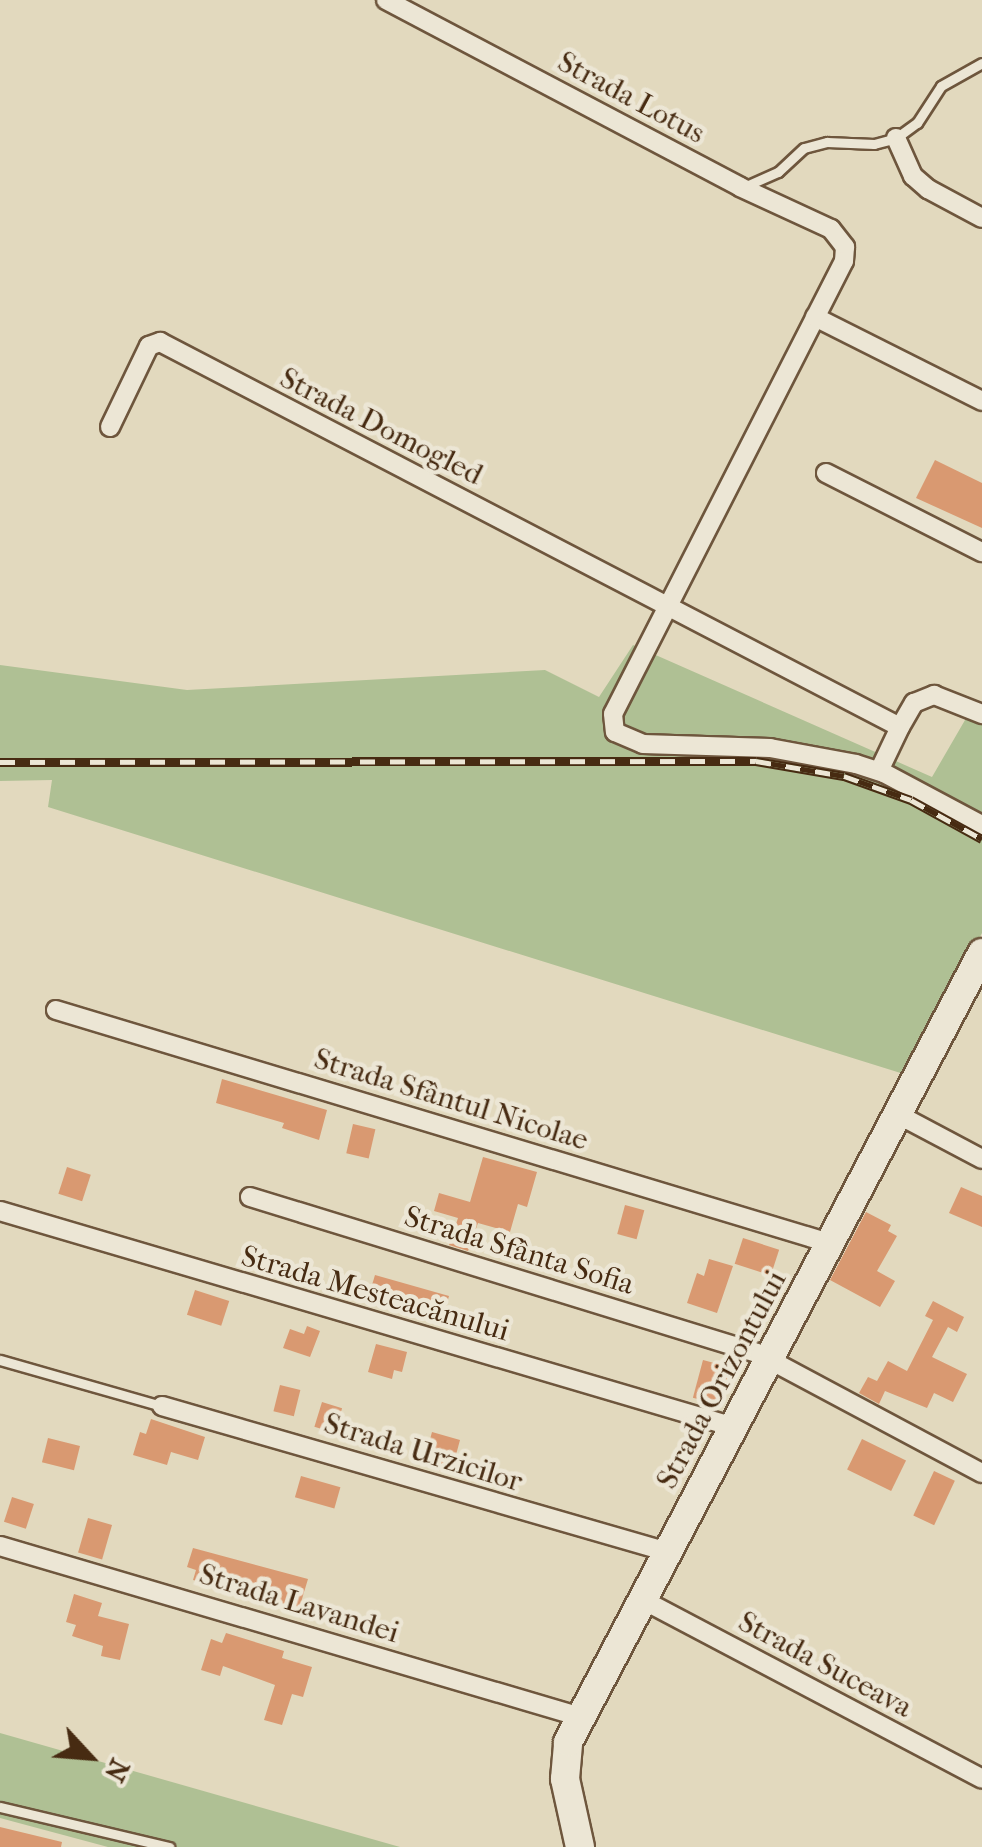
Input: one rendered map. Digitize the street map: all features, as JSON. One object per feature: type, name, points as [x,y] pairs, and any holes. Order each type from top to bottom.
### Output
[{"type":"street","name":"Strada Lotus","points":[[386,0],[740,187],[830,229],[845,247],[844,261],[815,318]]},
{"type":"street","points":[[896,138],[913,176],[928,189],[982,218]]},
{"type":"street","points":[[982,401],[815,318],[611,722],[622,738],[643,744],[770,748],[879,771],[982,825]]},
{"type":"street","name":"Strada Domogled","points":[[110,427],[149,346],[160,342],[667,607]]},
{"type":"street","points":[[826,473],[982,552]]},
{"type":"street","points":[[667,607],[900,727]]},
{"type":"street","points":[[879,771],[914,702],[934,695],[982,714]]},
{"type":"street","name":"Strada Orizontului","points":[[580,1847],[564,1760],[581,1716],[982,953]]},
{"type":"street","name":"Strada Sfântul Nicolae","points":[[56,1010],[829,1243]]},
{"type":"street","points":[[897,1114],[982,1159]]},
{"type":"street","name":"Strada Sfânta Sofia","points":[[250,1197],[757,1353],[982,1473]]},
{"type":"street","name":"Strada Mesteacănului","points":[[0,1212],[734,1427]]},
{"type":"street","name":"Strada Urzicilor","points":[[162,1406],[668,1552]]},
{"type":"street","name":"Strada Lavandei","points":[[0,1546],[581,1716]]},
{"type":"street","name":"Strada Suceava","points":[[643,1600],[982,1779]]},
{"type":"lane","points":[[740,187],[761,183],[804,148],[827,142],[874,144],[896,138],[917,123],[941,86],[982,63]]},
{"type":"lane","points":[[0,1360],[162,1406]]},
{"type":"lane","points":[[0,1807],[169,1847]]},
{"type":"green space","points":[[633,645],[932,777],[972,708],[982,714],[982,933],[907,1075],[48,807],[52,780],[0,781],[0,665],[187,690],[545,670],[599,697]]},
{"type":"green space","points":[[0,1733],[400,1847],[108,1847],[0,1818]]},
{"type":"building","points":[[935,460],[982,483],[982,528],[916,498]]},
{"type":"building","points":[[222,1079],[327,1110],[319,1140],[282,1128],[284,1123],[216,1103]]},
{"type":"building","points":[[353,1124],[375,1129],[369,1158],[346,1153]]},
{"type":"building","points":[[483,1157],[537,1172],[527,1207],[518,1204],[510,1232],[478,1223],[468,1251],[449,1245],[458,1218],[434,1211],[439,1193],[470,1202]]},
{"type":"building","points":[[67,1167],[91,1175],[82,1201],[58,1194]]},
{"type":"building","points":[[961,1187],[982,1196],[982,1227],[949,1213]]},
{"type":"building","points":[[625,1205],[644,1210],[637,1239],[617,1234]]},
{"type":"building","points":[[866,1212],[891,1225],[888,1231],[897,1236],[877,1271],[895,1281],[880,1307],[830,1280]]},
{"type":"building","points":[[743,1238],[779,1250],[771,1275],[735,1264]]},
{"type":"building","points":[[709,1259],[733,1266],[717,1313],[687,1303],[697,1273],[704,1276]]},
{"type":"building","points":[[375,1275],[449,1296],[441,1324],[368,1298]]},
{"type":"building","points":[[195,1290],[229,1301],[221,1326],[187,1315]]},
{"type":"building","points":[[933,1301],[964,1317],[957,1332],[948,1327],[932,1357],[967,1374],[953,1402],[934,1393],[927,1408],[885,1391],[879,1404],[859,1393],[868,1377],[877,1381],[888,1361],[907,1371],[933,1320],[925,1316]]},
{"type":"building","points":[[307,1326],[320,1331],[310,1357],[283,1348],[290,1329],[304,1334]]},
{"type":"building","points":[[376,1344],[407,1352],[402,1372],[394,1370],[392,1379],[368,1372]]},
{"type":"building","points":[[703,1360],[730,1367],[720,1405],[693,1398]]},
{"type":"building","points":[[280,1385],[300,1390],[294,1416],[273,1411]]},
{"type":"building","points":[[322,1402],[342,1408],[334,1433],[314,1427]]},
{"type":"building","points":[[151,1419],[205,1437],[198,1460],[171,1452],[167,1465],[133,1455],[140,1432],[146,1434]]},
{"type":"building","points":[[432,1432],[460,1440],[453,1466],[446,1472],[435,1470],[425,1458]]},
{"type":"building","points":[[48,1438],[80,1446],[74,1470],[42,1462]]},
{"type":"building","points":[[862,1439],[906,1460],[891,1491],[847,1470]]},
{"type":"building","points":[[934,1471],[955,1481],[934,1525],[913,1515]]},
{"type":"building","points":[[301,1476],[340,1487],[334,1508],[295,1497]]},
{"type":"building","points":[[12,1497],[34,1504],[26,1529],[4,1522]]},
{"type":"building","points":[[88,1518],[112,1525],[102,1559],[78,1553]]},
{"type":"building","points":[[193,1548],[308,1579],[299,1609],[254,1595],[253,1601],[238,1597],[240,1593],[193,1580],[196,1570],[187,1567]]},
{"type":"building","points":[[74,1594],[102,1603],[98,1616],[129,1624],[120,1660],[101,1656],[103,1646],[72,1636],[76,1625],[66,1622]]},
{"type":"building","points":[[226,1633],[284,1651],[282,1658],[312,1667],[303,1697],[292,1694],[282,1725],[264,1720],[275,1685],[223,1666],[220,1676],[201,1670],[211,1639],[222,1643]]},
{"type":"building","points":[[0,1827],[62,1842],[61,1847],[0,1847]]},
{"type":"railway","points":[[0,762],[756,761],[844,776],[911,800],[982,839]]}]
